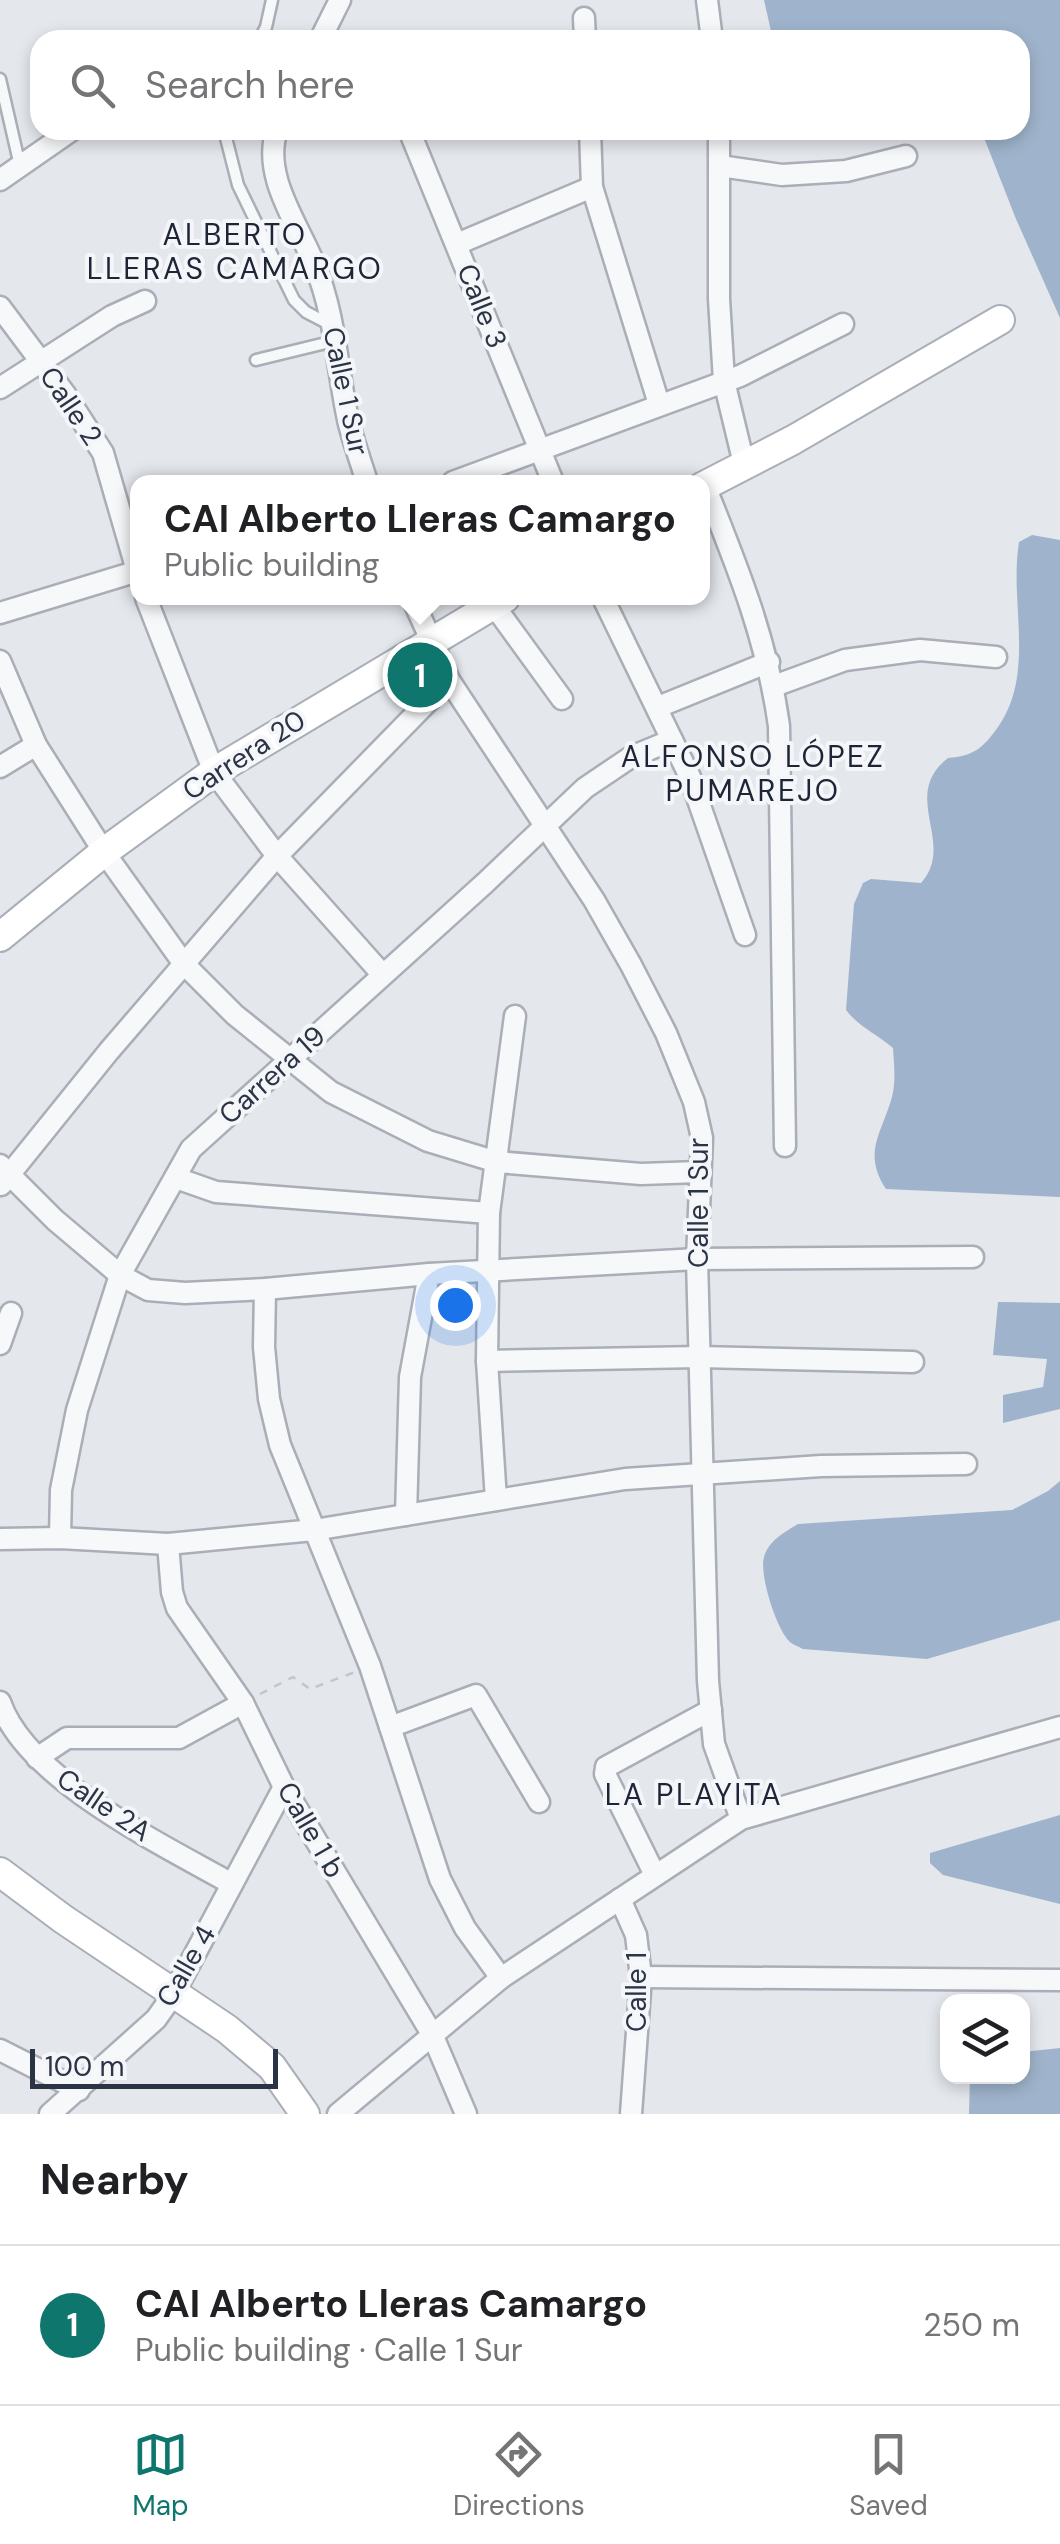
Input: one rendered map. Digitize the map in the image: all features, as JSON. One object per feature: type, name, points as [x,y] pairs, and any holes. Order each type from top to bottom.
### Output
[{"type":"street","points":[[325,30],[340,0]]},
{"type":"street","points":[[707,0],[711,30]]},
{"type":"street","points":[[584,18],[585,30]]},
{"type":"street","points":[[0,180],[58,140]]},
{"type":"street","name":"Calle 1 Sur","points":[[274,140],[281,194],[317,269],[334,333],[349,424],[365,475]]},
{"type":"street","name":"Calle 3","points":[[419,140],[550,475]]},
{"type":"street","points":[[590,140],[592,187],[659,404]]},
{"type":"street","points":[[720,140],[719,299],[724,381],[744,464]]},
{"type":"street","points":[[720,166],[782,174],[814,173],[846,171],[906,156]]},
{"type":"street","points":[[457,244],[592,187]]},
{"type":"street","points":[[0,388],[112,316],[145,301]]},
{"type":"street","name":"Calle 2","points":[[0,307],[104,452],[130,547]]},
{"type":"street","points":[[710,483],[793,440],[1000,320]]},
{"type":"street","points":[[472,475],[724,381],[843,324]]},
{"type":"street","points":[[710,501],[749,596],[769,662],[779,726],[785,1146]]},
{"type":"street","points":[[0,614],[130,574]]},
{"type":"street","points":[[149,605],[214,772],[277,856],[382,974]]},
{"type":"street","name":"Calle 1 Sur","points":[[415,605],[448,680],[594,900],[666,1033],[694,1102],[702,1138],[697,1259],[711,1710],[714,1744],[741,1819]]},
{"type":"street","name":"Carrera 20","points":[[0,936],[104,852],[214,772],[492,605]]},
{"type":"street","points":[[502,605],[562,699]]},
{"type":"street","points":[[607,605],[690,777],[744,935]]},
{"type":"street","points":[[774,686],[864,657],[920,650],[996,657]]},
{"type":"street","points":[[0,661],[36,745],[104,852],[184,964],[235,1015],[331,1092],[428,1141],[498,1162],[641,1174],[700,1172]]},
{"type":"street","points":[[658,707],[769,662]]},
{"type":"street","points":[[448,680],[277,856],[3,1176],[120,1275],[148,1290],[186,1293],[264,1289],[429,1274],[697,1259],[972,1256]]},
{"type":"street","name":"Carrera 19","points":[[60,1538],[61,1490],[76,1410],[120,1275],[191,1149],[585,788],[631,757],[672,740]]},
{"type":"street","points":[[0,767],[36,745]]},
{"type":"street","points":[[496,1500],[487,1361],[489,1212],[515,1016]]},
{"type":"street","points":[[176,1178],[216,1192],[489,1212]]},
{"type":"street","points":[[406,1514],[410,1377],[429,1274]]},
{"type":"street","points":[[264,1289],[269,1399],[280,1445],[370,1666],[440,1879],[465,1928],[501,1978]]},
{"type":"street","points":[[0,1344],[10,1313]]},
{"type":"street","points":[[487,1361],[699,1358],[913,1362]]},
{"type":"street","points":[[0,1539],[168,1544],[314,1530],[625,1479],[821,1466],[966,1464]]},
{"type":"street","name":"Calle 1 b","points":[[168,1544],[177,1608],[244,1702],[284,1786],[432,2034],[466,2114]]},
{"type":"street","points":[[390,1727],[476,1695],[539,1802]]},
{"type":"street","name":"Calle 2A","points":[[0,1702],[6,1721],[37,1758],[101,1808],[232,1884]]},
{"type":"street","points":[[37,1758],[67,1738],[179,1738],[244,1702]]},
{"type":"street","points":[[656,1875],[605,1774],[606,1766],[711,1710]]},
{"type":"street","points":[[338,2114],[501,1978],[741,1819],[1060,1727]]},
{"type":"street","name":"Calle 4","points":[[50,2114],[156,2018],[284,1786]]},
{"type":"street","points":[[0,1872],[172,1995],[227,2029],[272,2067],[296,2111]]},
{"type":"street","name":"Calle 1","points":[[620,1899],[636,1935],[641,1978],[631,2114]]},
{"type":"street","points":[[641,1978],[1060,1980]]},
{"type":"street","points":[[0,2050],[79,2090]]},
{"type":"lane","points":[[264,30],[272,0]]},
{"type":"lane","points":[[0,79],[20,166]]},
{"type":"lane","points":[[226,140],[238,186],[294,300],[334,333]]},
{"type":"lane","points":[[256,360],[334,333]]},
{"type":"path","points":[[244,1702],[293,1677],[310,1689],[370,1666]]},
{"type":"water","points":[[764,0],[1060,0],[1060,318],[985,140],[1030,140],[1030,30],[771,30]]},
{"type":"water","points":[[1032,535],[1060,540],[1060,1197],[886,1189],[875,1154],[893,1091],[893,1048],[846,1010],[854,904],[863,883],[871,879],[921,883],[934,852],[927,804],[934,773],[948,758],[982,746],[1009,706],[1019,661],[1019,542]]},
{"type":"water","points":[[998,1302],[1060,1303],[1060,1409],[1003,1423],[1003,1395],[1043,1387],[1047,1359],[993,1355]]},
{"type":"water","points":[[1060,1481],[1060,1620],[927,1659],[803,1649],[784,1634],[766,1588],[764,1557],[774,1541],[798,1524],[1012,1510]]},
{"type":"water","points":[[1060,1815],[1060,1904],[943,1875],[930,1863],[930,1853]]},
{"type":"water","points":[[1060,2048],[1060,2114],[969,2114],[970,2084],[1030,2084],[1030,2051]]},
{"type":"place","name":"CAI Alberto Lleras Camargo","points":[[420,675]]},
{"type":"district","name":"ALBERTO LLERAS CAMARGO","points":[[235,251]]},
{"type":"district","name":"ALFONSO LÓPEZ PUMAREJO","points":[[753,773]]},
{"type":"district","name":"LA PLAYITA","points":[[694,1794]]}]
